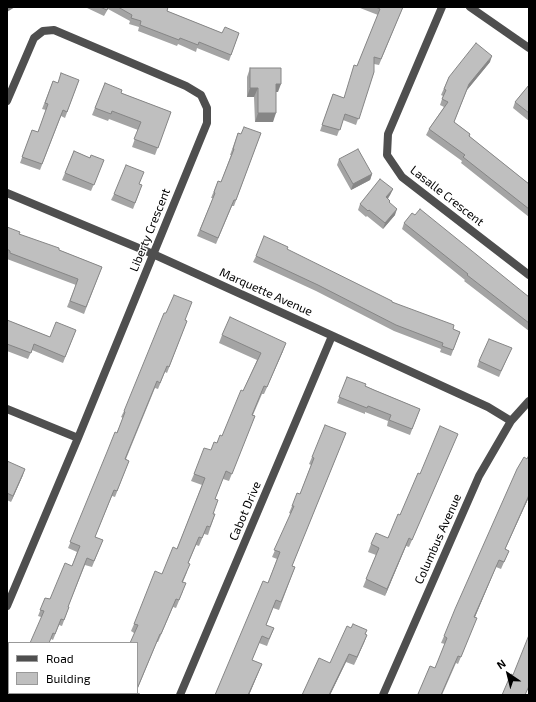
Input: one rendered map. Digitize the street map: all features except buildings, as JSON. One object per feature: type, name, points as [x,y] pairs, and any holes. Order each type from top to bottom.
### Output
[{"type":"street","name":"Lasalle Crescent","points":[[442,7],[388,134],[387,155],[402,177],[529,275]]},
{"type":"street","points":[[470,7],[529,48]]},
{"type":"street","name":"Liberty Crescent","points":[[7,101],[34,38],[43,31],[54,30],[186,86],[201,95],[207,108],[207,123],[78,438],[7,606]]},
{"type":"street","name":"Marquette Avenue","points":[[7,193],[153,254],[488,407],[511,421]]},
{"type":"street","name":"Cabot Drive","points":[[180,695],[332,336]]},
{"type":"street","name":"Columbus Avenue","points":[[383,695],[479,476],[511,421],[529,401]]},
{"type":"street","points":[[7,409],[78,438]]}]
